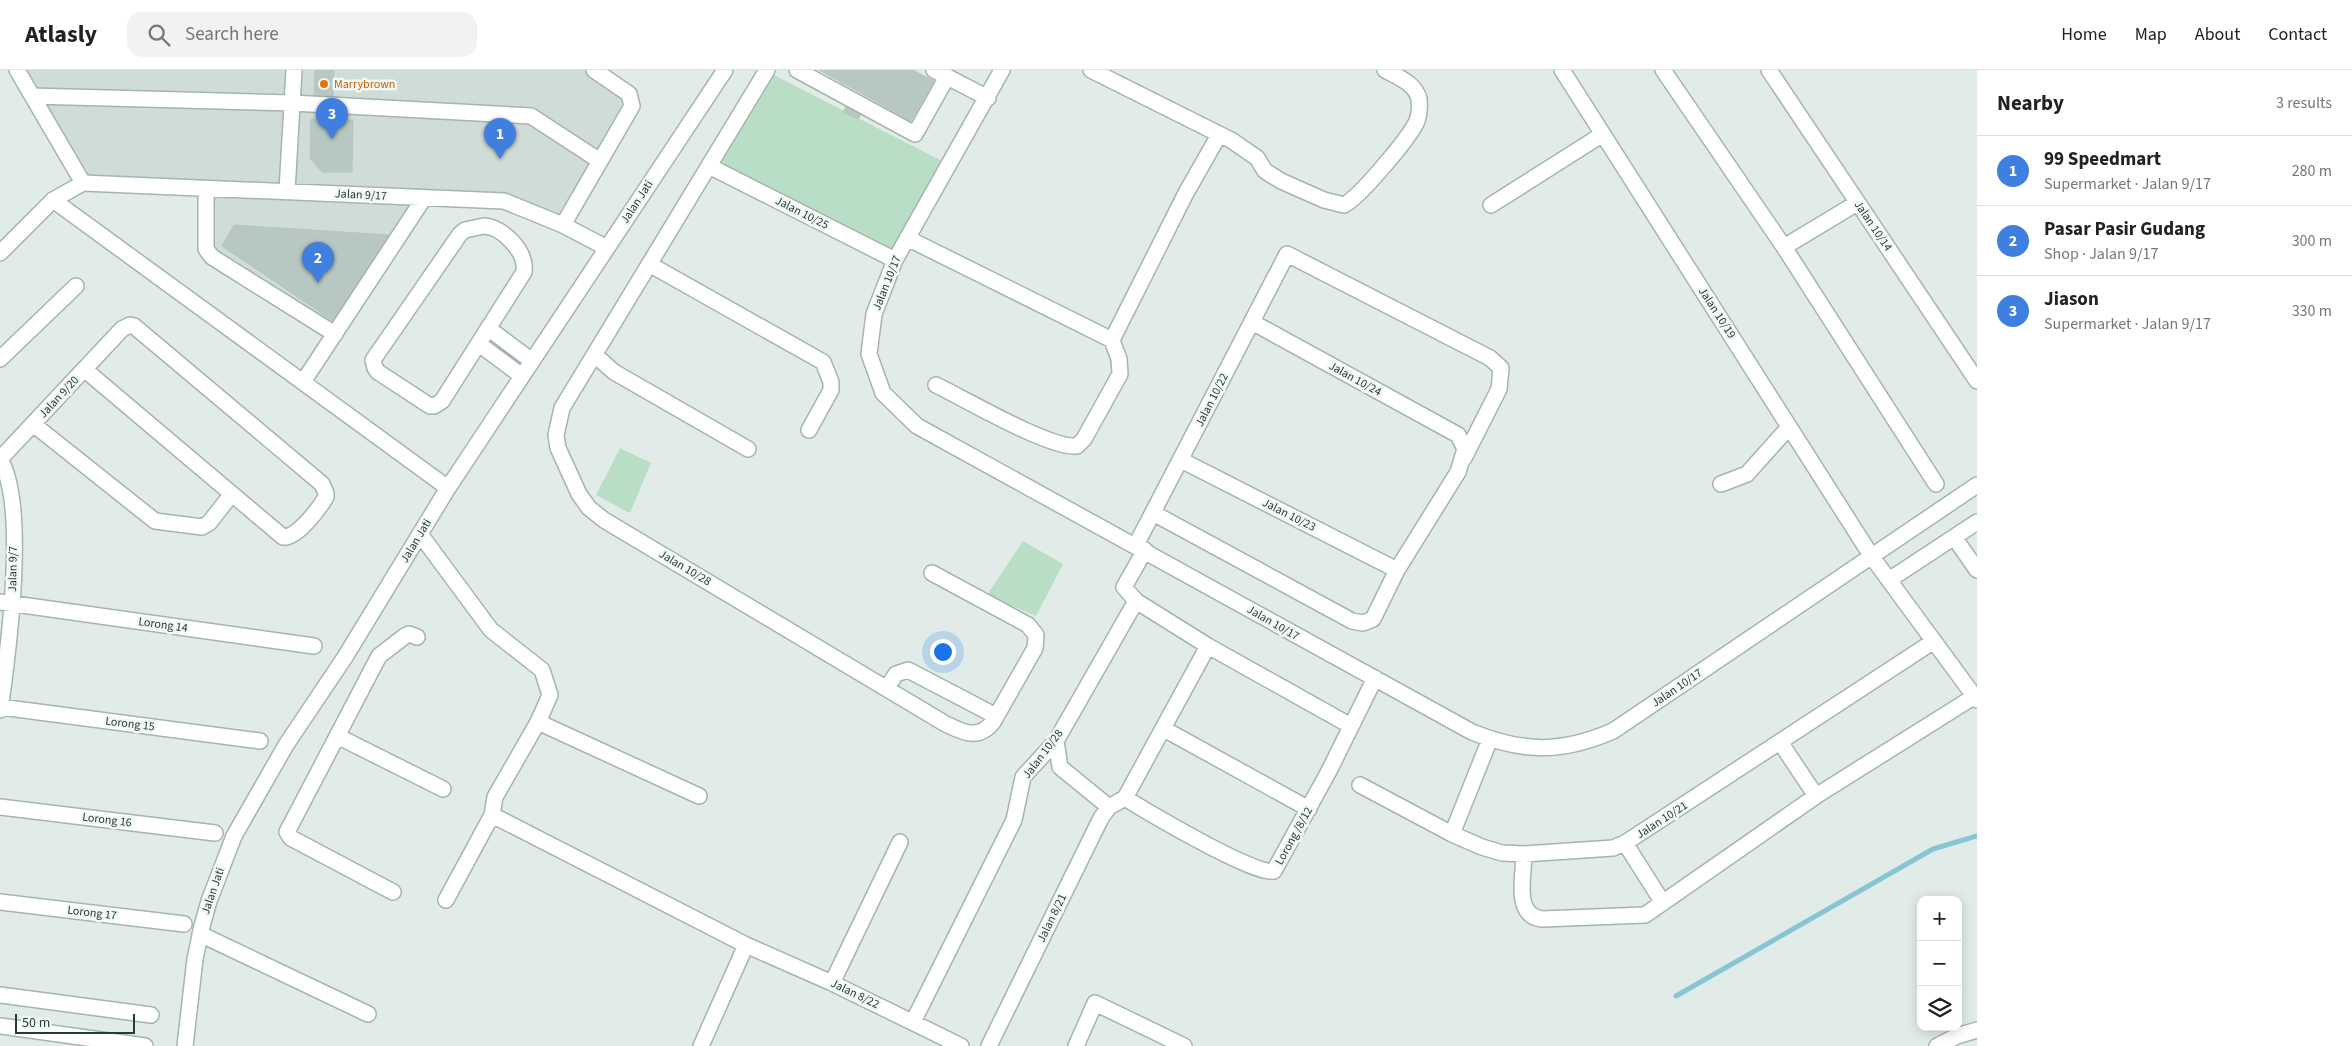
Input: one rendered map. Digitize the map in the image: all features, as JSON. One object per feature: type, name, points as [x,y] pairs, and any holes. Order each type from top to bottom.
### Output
[{"type":"street","points":[[0,253],[53,200],[83,183],[17,70]]},
{"type":"street","points":[[287,191],[294,70]]},
{"type":"street","points":[[563,225],[632,106],[629,94],[594,70]]},
{"type":"street","name":"Jalan Jati","points":[[185,1046],[200,934],[209,900],[234,836],[286,745],[345,657],[448,488],[725,70]]},
{"type":"street","points":[[748,449],[614,372],[594,355],[767,70]]},
{"type":"street","points":[[798,70],[915,134],[940,73],[988,98]]},
{"type":"street","name":"Jalan 10/17","points":[[1002,70],[988,98],[895,260],[874,314],[869,354],[883,393],[917,426],[1140,547],[1438,715],[1490,739],[1529,748],[1546,748],[1579,744],[1613,731],[1977,485]]},
{"type":"street","points":[[1091,70],[1220,135],[1249,152],[1271,175],[1324,200],[1344,205],[1356,196],[1390,158],[1417,119],[1419,100],[1416,92],[1411,85],[1385,70]]},
{"type":"street","name":"Jalan 10/19","points":[[1562,70],[1872,557],[1976,698]]},
{"type":"street","points":[[1663,70],[1784,247],[1936,484]]},
{"type":"street","name":"Jalan 10/14","points":[[1768,70],[1977,381]]},
{"type":"street","points":[[32,96],[292,103],[531,116],[600,161]]},
{"type":"street","points":[[1491,205],[1603,134]]},
{"type":"street","points":[[1112,340],[1186,193],[1220,135]]},
{"type":"street","name":"Jalan 10/25","points":[[709,166],[895,260]]},
{"type":"street","name":"Jalan 9/17","points":[[83,183],[504,201],[563,225],[607,248]]},
{"type":"street","points":[[206,189],[206,249],[212,257],[335,334]]},
{"type":"street","points":[[303,382],[424,198]]},
{"type":"street","points":[[53,200],[448,488]]},
{"type":"street","points":[[1784,247],[1858,203]]},
{"type":"street","points":[[484,226],[493,228],[517,245],[525,268],[488,328],[442,401],[434,406],[426,404],[378,372],[373,364],[375,355],[460,234],[465,230],[484,226]]},
{"type":"street","points":[[907,238],[1112,340],[1119,360],[1120,374],[1084,439],[1077,446],[1060,445],[1042,438],[936,385]]},
{"type":"street","name":"Jalan 10/22","points":[[1140,547],[1153,513],[1288,254],[1490,358],[1501,368],[1499,389],[1464,458]]},
{"type":"street","points":[[649,264],[823,362],[832,382],[831,390],[809,430]]},
{"type":"street","points":[[0,359],[76,286]]},
{"type":"street","name":"Jalan 10/24","points":[[1252,322],[1458,435],[1466,449],[1464,458]]},
{"type":"street","name":"Jalan 9/20","points":[[0,459],[117,334],[130,325],[138,328],[322,484],[326,493],[324,501],[296,534],[288,538],[279,535],[231,495]]},
{"type":"street","points":[[488,328],[532,361]]},
{"type":"street","points":[[479,344],[522,376]]},
{"type":"street","name":"Jalan 10/28","points":[[594,355],[562,408],[556,435],[558,448],[579,494],[589,508],[604,520],[944,723],[966,734],[974,734],[988,728],[996,716],[1035,648],[1036,635],[1028,625],[932,573]]},
{"type":"street","points":[[33,424],[156,521],[202,528],[209,523],[231,495],[84,369]]},
{"type":"street","points":[[1721,484],[1747,474],[1789,427]]},
{"type":"street","points":[[1153,513],[1352,621],[1363,623],[1373,619],[1397,570],[1452,482],[1464,458]]},
{"type":"street","name":"Jalan 9/7","points":[[0,459],[7,471],[14,510],[0,708]]},
{"type":"street","name":"Jalan 10/23","points":[[1181,460],[1397,570]]},
{"type":"street","points":[[1889,580],[1977,522]]},
{"type":"street","points":[[420,534],[491,630],[542,670],[550,695],[538,722],[495,797],[492,815],[446,900]]},
{"type":"street","points":[[1954,537],[1977,570]]},
{"type":"street","points":[[1140,547],[1124,587],[1136,601],[1208,646],[1351,726]]},
{"type":"street","name":"Jalan 10/28","points":[[913,1022],[1014,820],[1023,777],[1056,741],[1136,601]]},
{"type":"street","name":"Lorong 14","points":[[6,602],[314,646]]},
{"type":"street","points":[[394,892],[288,836],[288,829],[379,656],[409,634],[417,637]]},
{"type":"street","name":"Jalan 10/21","points":[[1360,784],[1452,834],[1502,853],[1524,854],[1613,848],[1625,843],[1934,641]]},
{"type":"street","points":[[1056,741],[1058,763],[1063,770],[1109,807],[1126,798],[1208,646]]},
{"type":"street","points":[[887,688],[896,674],[908,670],[996,716]]},
{"type":"street","name":"Lorong /8/12","points":[[1126,798],[1156,817],[1252,867],[1269,873],[1278,866],[1309,809],[1375,678]]},
{"type":"street","points":[[1524,854],[1523,901],[1527,913],[1532,917],[1542,919],[1638,917],[1645,915],[1816,796],[1976,698]]},
{"type":"street","name":"Lorong 15","points":[[0,708],[260,741]]},
{"type":"street","points":[[538,722],[699,796]]},
{"type":"street","points":[[1164,729],[1309,809]]},
{"type":"street","points":[[337,736],[443,790]]},
{"type":"street","points":[[1452,834],[1490,739]]},
{"type":"street","points":[[1780,742],[1816,796]]},
{"type":"street","name":"Lorong 16","points":[[0,807],[215,833]]},
{"type":"street","name":"Jalan 8/21","points":[[989,1046],[1101,818],[1109,807]]},
{"type":"street","name":"Jalan 8/22","points":[[492,815],[746,945],[832,983],[962,1046]]},
{"type":"street","points":[[832,983],[900,842]]},
{"type":"street","points":[[1625,843],[1663,903]]},
{"type":"street","name":"Lorong 17","points":[[0,902],[184,924]]},
{"type":"street","points":[[200,934],[368,1014]]},
{"type":"street","points":[[706,1044],[746,945]]},
{"type":"street","points":[[0,995],[151,1015]]},
{"type":"street","points":[[1076,1046],[1095,1004],[1184,1046]]},
{"type":"street","points":[[0,1026],[145,1046]]},
{"type":"street","points":[[1937,1046],[1957,1036],[1977,1030]]},
{"type":"shaded area","points":[[11,70],[605,70],[638,97],[565,233],[504,207],[417,204],[330,336],[210,260],[202,195],[84,189]]},
{"type":"green space","points":[[764,70],[950,165],[895,260],[709,166]]},
{"type":"green space","points":[[620,448],[651,463],[630,513],[596,495]]},
{"type":"green space","points":[[1023,541],[1063,564],[1036,616],[987,595]]},
{"type":"building","name":"Marrybrown","points":[[315,70],[334,70],[333,100],[314,99]]},
{"type":"building","points":[[819,70],[913,70],[934,81],[911,121]]},
{"type":"building","points":[[847,105],[862,113],[858,119],[843,112]]},
{"type":"building","points":[[311,119],[353,120],[352,172],[322,172],[310,158]]},
{"type":"building","points":[[234,225],[389,235],[333,321],[222,246]]},
{"type":"waterway","points":[[1676,996],[1933,849],[1977,836]]},
{"type":"place","name":"Marrybrown","points":[[324,84]]},
{"type":"place","name":"Jiason","points":[[332,139]]},
{"type":"place","name":"99 Speedmart","points":[[500,159]]},
{"type":"place","name":"Pasar Pasir Gudang","points":[[318,283]]}]
